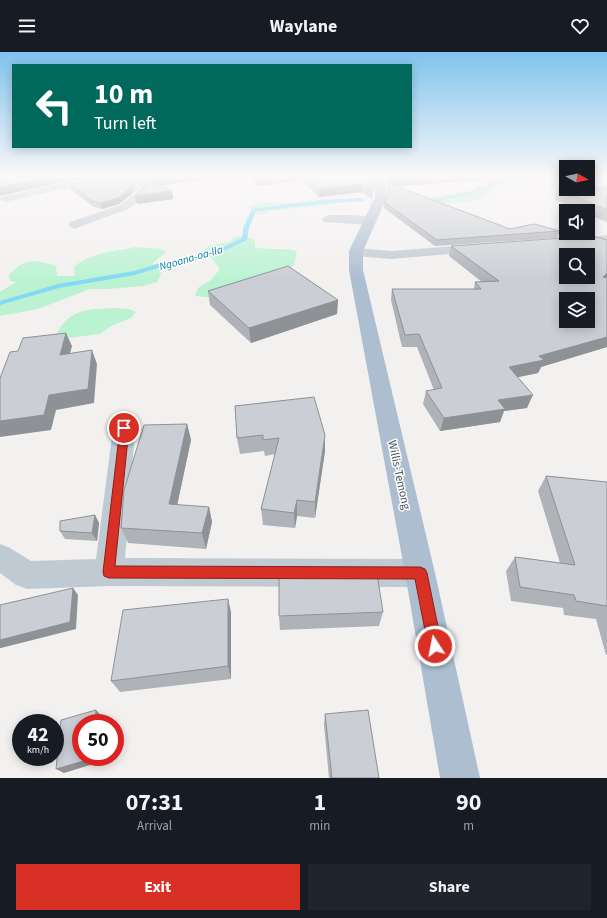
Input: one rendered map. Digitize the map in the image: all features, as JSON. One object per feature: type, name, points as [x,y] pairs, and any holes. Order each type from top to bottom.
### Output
[{"type":"main road","name":"Willis-Temong","points":[[376,211],[356,252],[356,270],[420,573],[460,778]]},
{"type":"street","points":[[74,225],[113,211]]},
{"type":"street","points":[[328,219],[354,219],[370,221]]},
{"type":"street","points":[[577,242],[607,239]]},
{"type":"street","points":[[592,241],[607,245]]},
{"type":"street","points":[[356,252],[391,255],[493,247]]},
{"type":"street","points":[[109,572],[124,428]]},
{"type":"street","points":[[0,557],[27,575],[109,572],[420,573]]},
{"type":"green space","points":[[257,211],[270,211],[265,214],[257,214]]},
{"type":"green space","points":[[235,236],[245,236],[255,240],[255,247],[297,251],[294,265],[284,272],[217,298],[195,296],[198,288],[211,280],[220,269],[204,249],[211,245],[230,242]]},
{"type":"green space","points":[[135,247],[162,249],[166,252],[152,264],[159,269],[161,274],[157,282],[143,286],[90,289],[38,309],[0,316],[0,292],[16,282],[10,281],[9,275],[20,265],[36,261],[42,262],[56,266],[57,276],[75,276],[74,267],[88,258],[103,253]]},
{"type":"green space","points":[[115,308],[129,309],[136,312],[131,318],[113,325],[100,334],[68,338],[56,334],[62,325],[74,314],[88,310]]},
{"type":"building","points":[[396,211],[462,211],[510,229],[534,224],[559,231],[437,240]]},
{"type":"building","points":[[595,237],[607,240],[607,273],[603,277],[607,278],[607,337],[539,356],[544,360],[509,367],[533,395],[498,400],[505,409],[444,418],[426,391],[442,388],[419,334],[405,335],[392,289],[481,289],[475,282],[499,281],[451,246],[559,238],[559,240],[595,240]]},
{"type":"building","points":[[288,266],[338,300],[249,328],[208,291]]},
{"type":"building","points":[[66,333],[60,355],[92,350],[88,389],[49,395],[44,415],[0,421],[0,378],[10,352],[18,351],[23,338]]},
{"type":"building","points":[[314,397],[325,435],[315,502],[297,500],[294,513],[261,509],[279,438],[263,440],[263,435],[237,438],[235,406]]},
{"type":"building","points":[[187,424],[169,504],[209,507],[202,533],[121,528],[124,490],[144,425]]},
{"type":"building","points":[[546,476],[607,482],[607,606],[576,601],[574,595],[520,587],[515,557],[575,565]]},
{"type":"building","points":[[95,515],[92,533],[60,531],[60,521]]},
{"type":"building","points":[[377,574],[383,612],[279,616],[279,576]]},
{"type":"building","points":[[73,588],[70,622],[0,640],[0,605]]},
{"type":"building","points":[[228,599],[228,666],[111,681],[123,610]]},
{"type":"building","points":[[96,710],[96,714],[82,714]]},
{"type":"building","points":[[368,710],[379,778],[332,778],[325,714]]},
{"type":"building","points":[[72,717],[72,764],[56,769],[56,766],[64,766],[64,719]]},
{"type":"waterway","name":"Ngoana-oa-lla","points":[[0,303],[58,286],[86,280],[135,273],[160,265],[175,265],[224,249],[245,239],[246,228],[254,211]]},
{"type":"route","points":[[124,428],[109,572],[420,573],[435,646]]}]
